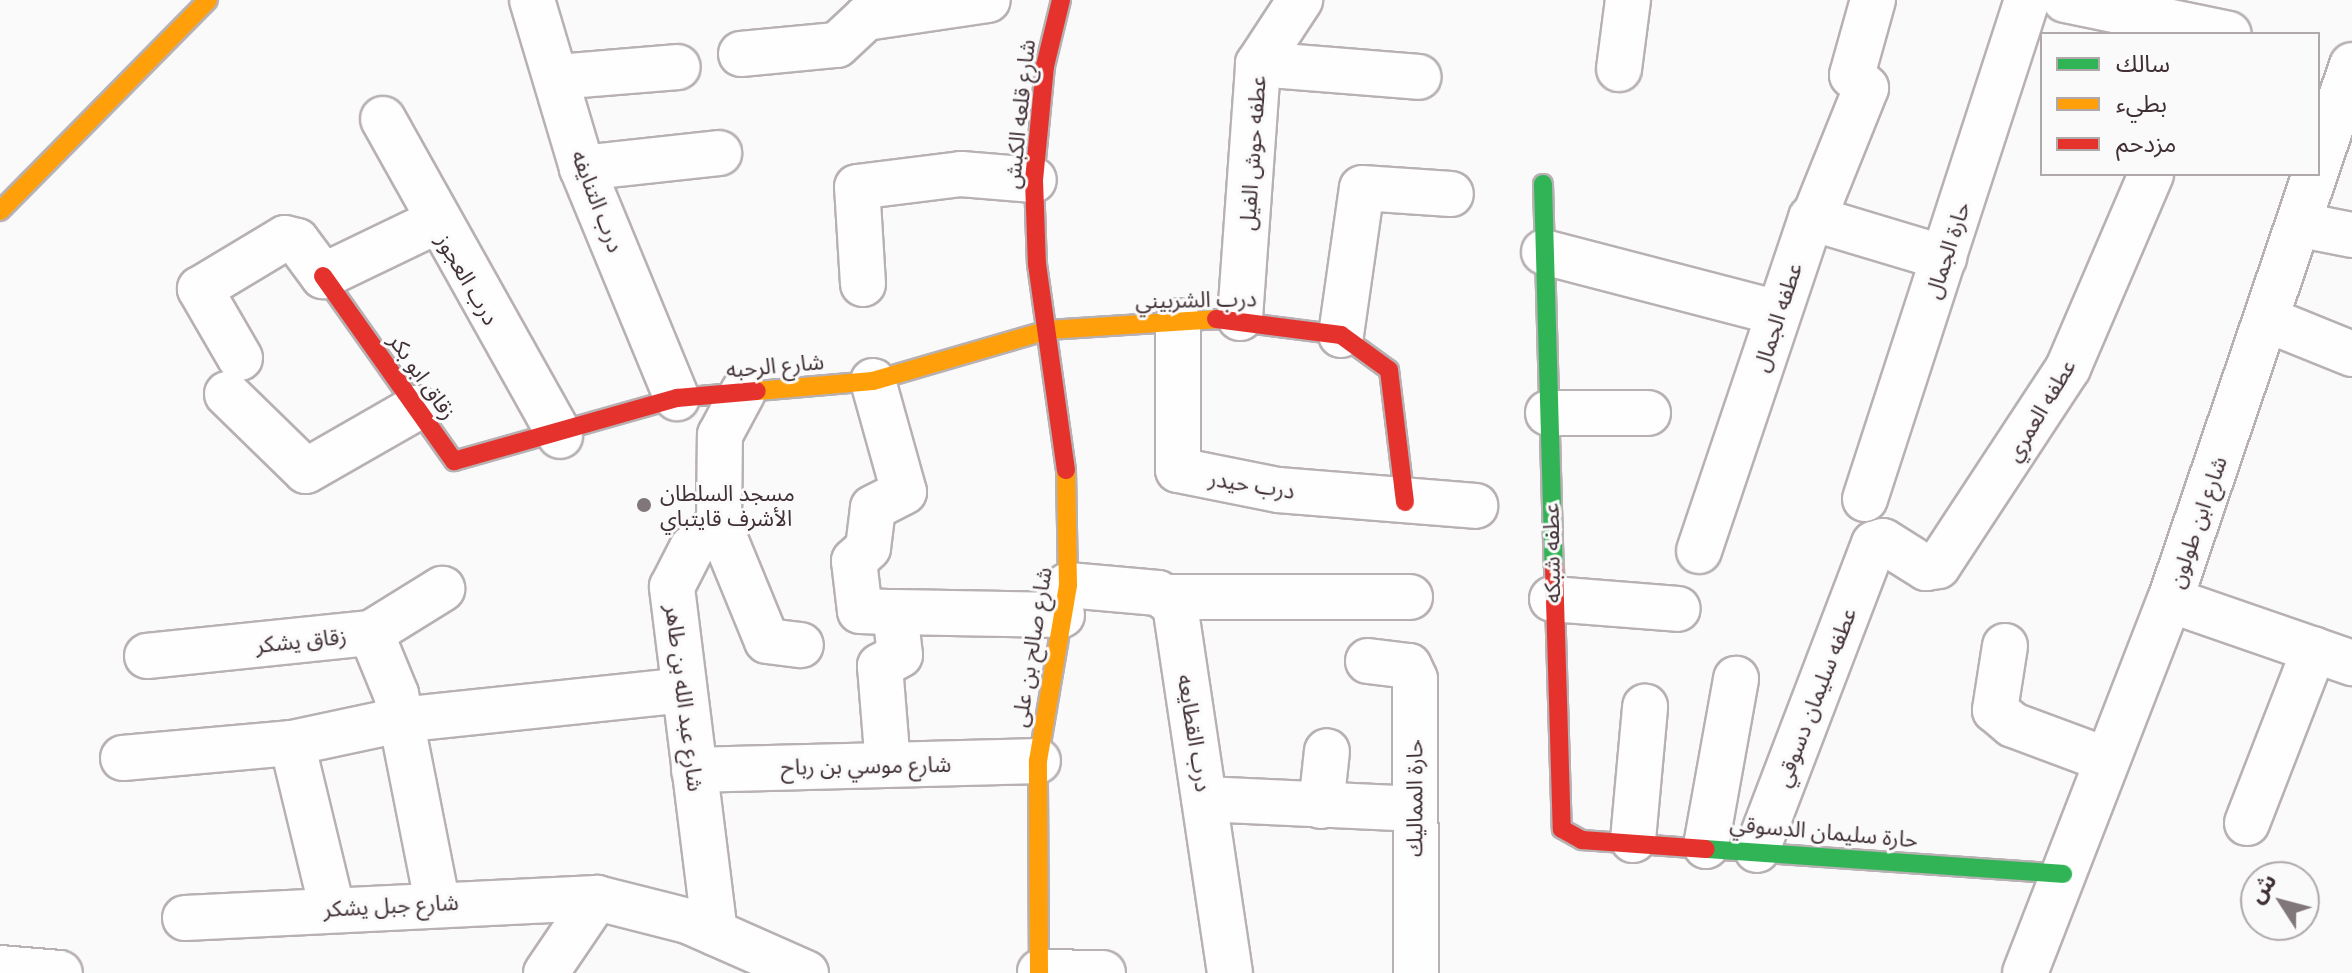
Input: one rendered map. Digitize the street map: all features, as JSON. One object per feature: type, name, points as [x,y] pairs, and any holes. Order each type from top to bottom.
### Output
[{"type":"street","points":[[0,211],[208,0]]},
{"type":"street","name":"درب التنايفه","points":[[532,0],[582,168],[677,398]]},
{"type":"street","points":[[741,54],[837,45],[866,18],[988,0]]},
{"type":"street","name":"شارع قلعه الكبش","points":[[1048,330],[1034,180],[1045,66],[1061,0]]},
{"type":"street","name":"عطفه حوش الفيل","points":[[1240,318],[1258,64],[1300,0]]},
{"type":"street","points":[[1619,69],[1628,0]]},
{"type":"street","name":"عطفه الجمال","points":[[1699,551],[1778,313],[1815,215],[1857,121],[1866,88],[1852,75],[1873,0]]},
{"type":"street","name":"حارة الجمال","points":[[1865,499],[2027,0]]},
{"type":"street","points":[[2065,0],[2164,10],[2215,32]]},
{"type":"street","points":[[2320,55],[2350,79]]},
{"type":"street","points":[[1258,64],[1418,77]]},
{"type":"street","points":[[556,77],[678,67]]},
{"type":"street","name":"شارع ابن طولون","points":[[2025,973],[2170,600],[2301,225],[2340,148],[2350,79]]},
{"type":"street","name":"درب العجوز","points":[[383,119],[435,222],[560,436]]},
{"type":"street","points":[[582,168],[719,153]]},
{"type":"street","points":[[863,284],[857,187],[961,174],[1034,180]]},
{"type":"street","name":"عطفه العمري","points":[[1874,544],[1883,541],[1926,568],[1938,566],[2068,368],[2150,176]]},
{"type":"street","name":"عطفه شبكه","points":[[1543,184],[1557,816],[1582,840]]},
{"type":"street","points":[[1341,335],[1362,188],[1451,194]]},
{"type":"street","points":[[1815,215],[1944,258]]},
{"type":"street","points":[[416,408],[306,471],[234,376],[200,289],[291,237],[323,276],[435,222]]},
{"type":"street","points":[[2301,225],[2352,235]]},
{"type":"street","points":[[1544,252],[1778,313]]},
{"type":"street","name":"زقاق ابو بكر","points":[[323,276],[454,461],[506,449]]},
{"type":"street","name":"درب الشربيني","points":[[1048,330],[1240,318],[1341,335],[1389,370],[1405,502]]},
{"type":"street","points":[[2268,320],[2352,354]]},
{"type":"street","name":"درب حيدر","points":[[1178,321],[1178,470],[1278,490],[1475,506]]},
{"type":"street","name":"شارع الرحبه","points":[[506,449],[560,436],[677,398],[873,381],[1048,330]]},
{"type":"street","name":"شارع صالح بن على","points":[[1040,972],[1038,761],[1065,600],[1072,515],[1048,330]]},
{"type":"street","points":[[873,381],[904,492],[873,508],[868,548],[854,561],[860,611],[895,612],[1065,600],[1169,597],[1410,597]]},
{"type":"street","points":[[743,392],[720,435],[719,524],[767,641],[801,645]]},
{"type":"street","points":[[1548,413],[1648,413]]},
{"type":"street","name":"شارع عبد الله بن طاهر","points":[[715,933],[672,587],[692,548],[719,524]]},
{"type":"street","name":"عطفه سليمان دسوقي","points":[[1757,850],[1874,544]]},
{"type":"street","name":"زقاق يشكر","points":[[147,656],[371,633],[442,589]]},
{"type":"street","name":"درب القطايعه","points":[[1169,597],[1230,973]]},
{"type":"street","points":[[1552,599],[1678,609]]},
{"type":"street","points":[[2170,600],[2333,656],[2247,823]]},
{"type":"street","points":[[888,765],[880,666],[900,655],[895,612]]},
{"type":"street","points":[[371,633],[396,694],[437,901]]},
{"type":"street","points":[[2005,646],[1995,710],[2013,725],[2107,760]]},
{"type":"street","name":"حارة المماليك","points":[[1368,661],[1414,671],[1416,973]]},
{"type":"street","points":[[1706,846],[1736,679]]},
{"type":"street","points":[[123,758],[292,743],[399,720],[683,690]]},
{"type":"street","points":[[1633,840],[1645,707]]},
{"type":"street","points":[[292,743],[332,908]]},
{"type":"street","points":[[1321,806],[1327,751]]},
{"type":"street","name":"شارع موسي بن رباح","points":[[694,770],[1038,761]]},
{"type":"street","points":[[1204,799],[1413,809]]},
{"type":"street","name":"حارة سليمان الدسوقي","points":[[1582,840],[1633,840],[2063,874]]},
{"type":"street","points":[[546,973],[597,898]]},
{"type":"street","name":"شارع جبل يشكر","points":[[185,918],[437,901],[597,898],[715,933],[806,973]]},
{"type":"street","points":[[0,968],[60,973]]},
{"type":"street","points":[[1040,972],[1103,973]]},
{"type":"traffic: fast","points":[[1543,184],[1554,567]]},
{"type":"traffic: fast","points":[[1706,849],[2063,874]]},
{"type":"traffic: slow","points":[[0,211],[208,0]]},
{"type":"traffic: slow","points":[[757,391],[873,381],[1048,330],[1216,319]]},
{"type":"traffic: slow","points":[[1039,973],[1038,761],[1068,585],[1066,470]]},
{"type":"traffic: jam","points":[[1061,0],[1045,66],[1034,180],[1037,264],[1066,470]]},
{"type":"traffic: jam","points":[[323,276],[454,461],[677,398],[757,391]]},
{"type":"traffic: jam","points":[[1216,319],[1341,335],[1389,370],[1405,502]]},
{"type":"traffic: jam","points":[[1554,567],[1562,829],[1582,840],[1706,849]]},
{"type":"place","name":"مسجد السلطان الأشرف قايتباي","points":[[644,505]]}]
